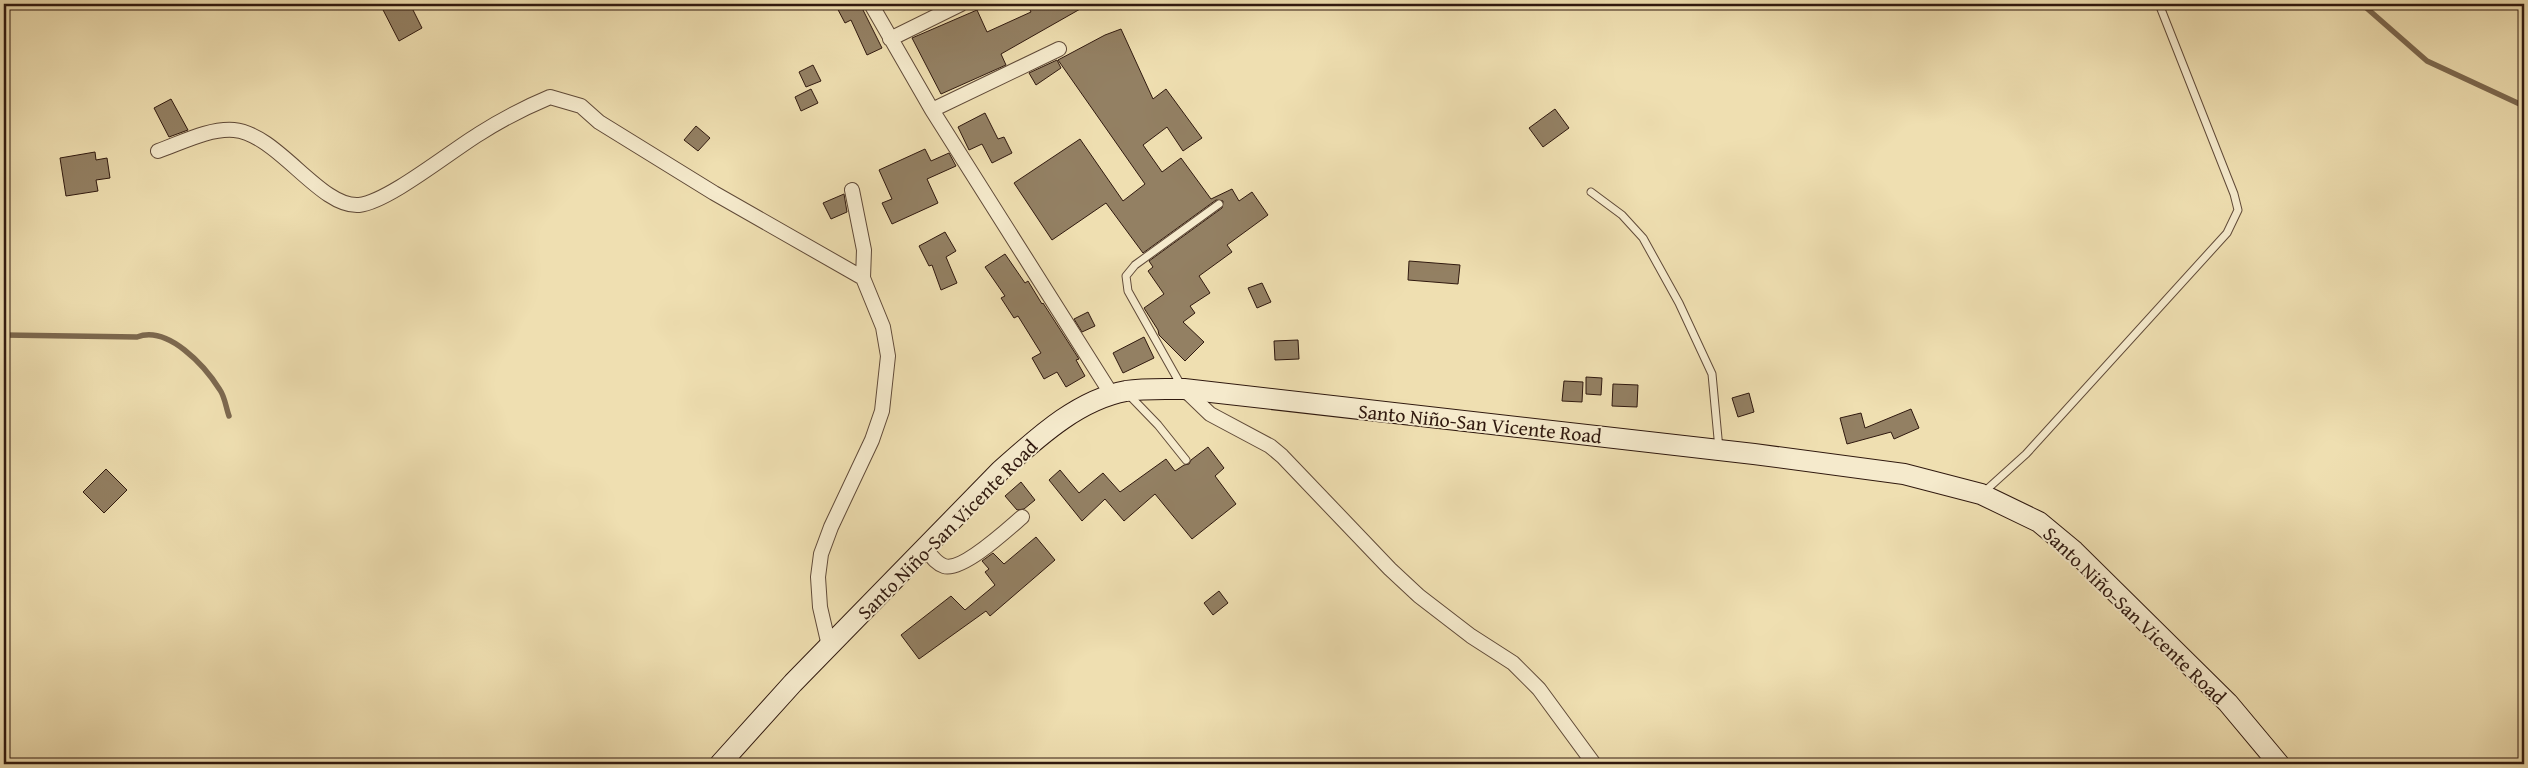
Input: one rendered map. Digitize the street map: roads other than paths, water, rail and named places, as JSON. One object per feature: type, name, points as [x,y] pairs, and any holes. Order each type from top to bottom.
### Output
[{"type":"main road","name":"Santo Niño-San Vicente Road","points":[[720,764],[829,646],[1032,442],[1065,418],[1119,393],[1184,390],[1719,449],[1904,474],[1981,494],[2039,522],[2074,551],[2228,703],[2279,764]]},
{"type":"street","points":[[871,4],[932,110],[1119,393]]},
{"type":"street","points":[[890,39],[960,4]]},
{"type":"street","points":[[932,110],[1059,49]]},
{"type":"street","points":[[158,151],[212,132],[232,130],[247,132],[262,140],[336,199],[357,205],[380,199],[480,133],[550,97],[581,106],[599,122],[706,188],[863,278]]},
{"type":"street","points":[[829,646],[820,607],[818,577],[821,554],[831,527],[872,440],[882,411],[888,356],[883,327],[863,278],[864,250],[852,190]]},
{"type":"street","points":[[1184,390],[1210,414],[1270,446],[1282,456],[1390,569],[1419,596],[1512,663],[1539,688],[1594,764]]},
{"type":"street","points":[[925,548],[937,563],[946,567],[953,567],[985,547],[1022,518]]},
{"type":"lane","points":[[1981,494],[2026,454],[2232,226],[2238,210],[2234,194],[2159,4]]},
{"type":"lane","points":[[1591,192],[1622,215],[1643,238],[1679,303],[1712,374],[1719,449]]},
{"type":"lane","points":[[1184,390],[1128,291],[1126,276],[1135,265],[1219,204]]},
{"type":"lane","points":[[1119,393],[1142,407],[1186,460]]},
{"type":"waterway","points":[[2362,4],[2427,61],[2524,106]]},
{"type":"waterway","points":[[4,335],[137,337],[149,335],[161,337],[185,350],[205,370],[222,393],[229,416]]}]
